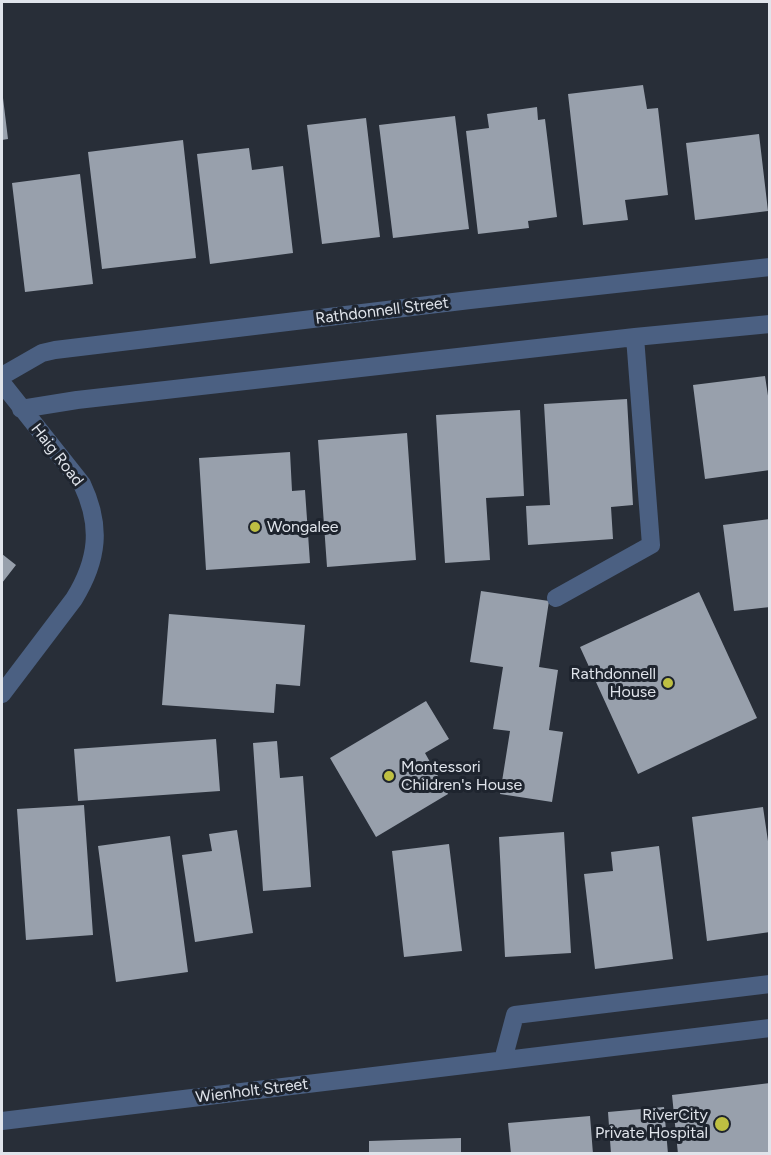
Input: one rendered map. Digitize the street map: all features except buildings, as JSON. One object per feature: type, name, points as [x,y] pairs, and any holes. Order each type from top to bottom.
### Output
[{"type":"street","name":"Rathdonnell Street","points":[[2,376],[42,353],[67,348],[770,267]]},
{"type":"street","points":[[21,409],[77,400],[770,324]]},
{"type":"street","points":[[556,598],[654,553],[635,337]]},
{"type":"street","name":"Haig Road","points":[[2,383],[82,484],[88,498],[95,535],[92,564],[84,583],[2,694]]},
{"type":"street","points":[[503,1060],[515,1014],[770,984]]},
{"type":"street","name":"Wienholt Street","points":[[2,1121],[770,1028]]},
{"type":"place","name":"Wongalee","points":[[255,527]]},
{"type":"place","name":"Rathdonnell House","points":[[668,683]]},
{"type":"place","name":"Montessori Children's House","points":[[389,776]]},
{"type":"place","name":"RiverCity Private Hospital","points":[[722,1124]]}]
